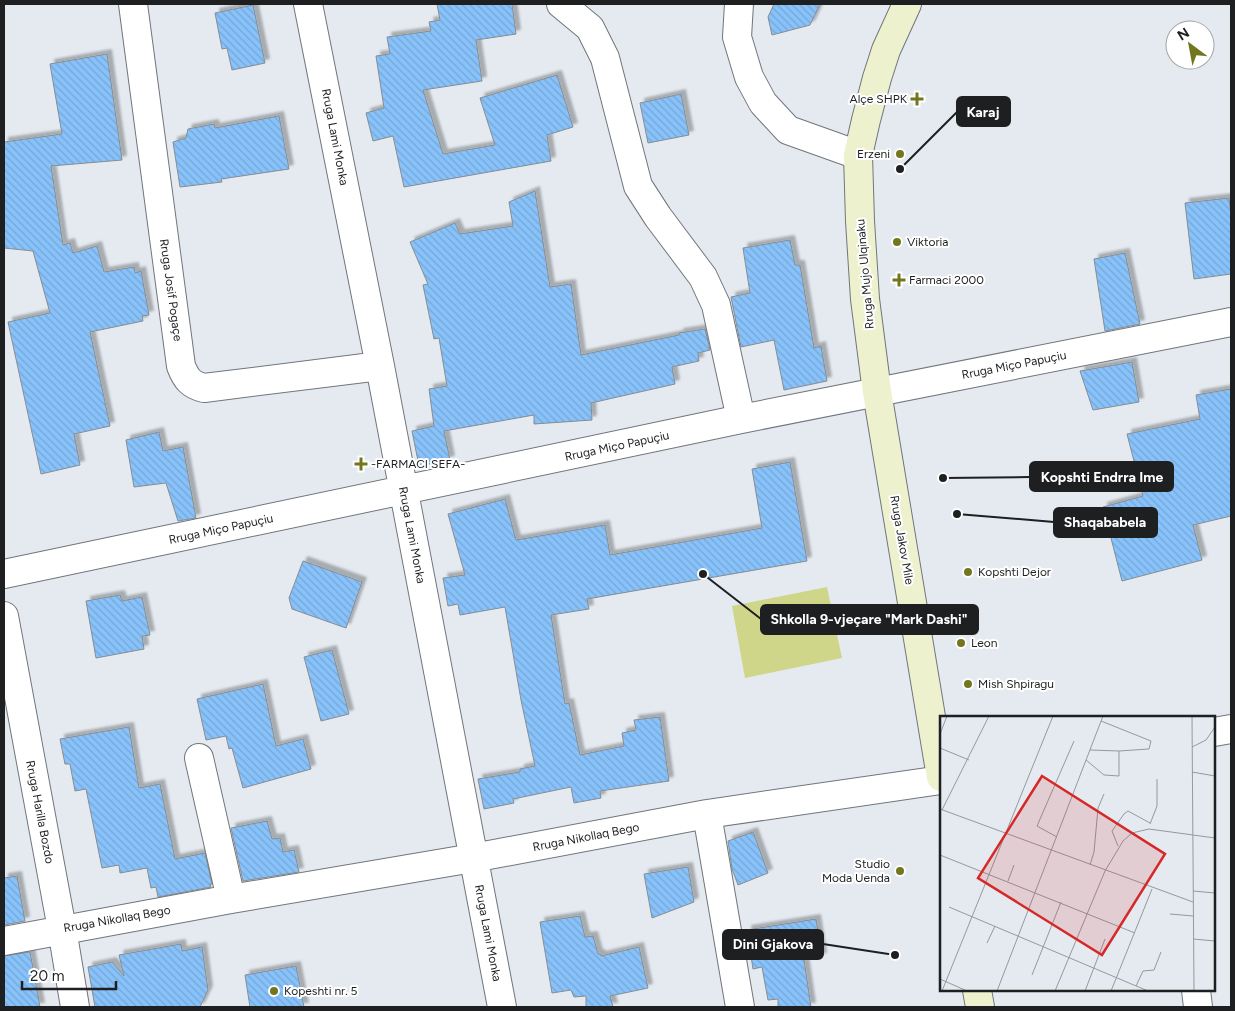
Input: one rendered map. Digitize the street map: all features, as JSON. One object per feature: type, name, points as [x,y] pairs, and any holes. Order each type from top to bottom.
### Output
[{"type":"main road","name":"Rruga Mujo Ulqinaku","points":[[877,392],[865,299],[858,155],[877,78],[893,31],[907,4]]},
{"type":"main road","name":"Rruga Jakov Mile","points":[[877,392],[940,773]]},
{"type":"main road","points":[[977,991],[980,1007]]},
{"type":"street","name":"Rruga Josif Pogaçe","points":[[133,4],[180,356],[185,377],[194,386],[204,388],[380,366]]},
{"type":"street","name":"Rruga Lami Monka","points":[[308,4],[380,366],[502,1007]]},
{"type":"street","points":[[561,4],[590,28],[605,58],[638,186],[658,217],[703,277],[716,305],[741,419]]},
{"type":"street","points":[[739,4],[737,37],[749,77],[762,103],[788,130],[858,155]]},
{"type":"street","name":"Rruga Miço Papuçiu","points":[[4,574],[741,419],[1231,322]]},
{"type":"street","name":"Rruga Harilla Bozdo","points":[[4,616],[75,1007]]},
{"type":"street","points":[[1215,732],[1231,729]]},
{"type":"street","points":[[199,758],[231,899]]},
{"type":"street","name":"Rruga Nikollaq Bego","points":[[4,941],[231,899],[473,858],[707,814],[940,779]]},
{"type":"street","points":[[707,814],[740,1007]]},
{"type":"street","points":[[1196,991],[1198,1007]]},
{"type":"green space","points":[[827,587],[842,658],[745,678],[732,606]]},
{"type":"building","points":[[437,4],[512,4],[516,34],[476,40],[482,81],[423,90],[443,154],[495,145],[480,98],[557,75],[573,127],[547,135],[551,161],[404,187],[393,136],[373,141],[366,113],[384,108],[376,56],[390,54],[387,37],[431,31],[429,22],[440,20]]},
{"type":"building","points":[[774,4],[820,4],[810,25],[772,35],[768,17]]},
{"type":"building","points":[[253,5],[265,63],[232,70],[227,48],[222,49],[215,13]]},
{"type":"building","points":[[107,54],[122,160],[51,166],[63,245],[70,243],[73,253],[97,246],[104,272],[134,267],[135,273],[141,271],[149,315],[142,316],[143,321],[90,332],[110,426],[74,434],[80,465],[41,474],[8,322],[50,313],[33,251],[4,248],[4,142],[62,134],[50,64]]},
{"type":"building","points":[[681,94],[689,135],[648,143],[640,103]]},
{"type":"building","points":[[279,116],[289,169],[221,179],[222,182],[180,187],[173,142],[186,138],[188,129],[214,124],[215,128]]},
{"type":"building","points":[[535,191],[550,287],[571,284],[581,355],[705,329],[710,350],[698,353],[699,361],[672,367],[675,384],[591,403],[592,420],[534,424],[534,415],[444,431],[450,460],[419,466],[412,431],[434,426],[429,389],[447,386],[439,338],[434,339],[423,285],[428,284],[410,242],[455,223],[460,234],[513,226],[509,202]]},
{"type":"building","points":[[1229,198],[1231,216],[1231,274],[1194,279],[1185,203]]},
{"type":"building","points":[[790,240],[795,265],[800,265],[814,348],[821,346],[827,381],[784,390],[774,340],[741,347],[731,297],[750,293],[743,248]]},
{"type":"building","points":[[1125,253],[1140,324],[1105,331],[1094,259]]},
{"type":"building","points":[[1132,362],[1139,402],[1093,410],[1080,371]]},
{"type":"building","points":[[1231,389],[1231,516],[1193,525],[1202,560],[1122,581],[1103,507],[1143,496],[1127,434],[1200,419],[1196,395]]},
{"type":"building","points":[[159,432],[163,451],[183,447],[196,518],[178,521],[166,483],[134,487],[126,440]]},
{"type":"building","points":[[790,462],[807,561],[587,599],[589,609],[551,615],[565,704],[569,703],[580,755],[624,746],[622,733],[636,730],[634,720],[660,717],[669,781],[600,791],[601,798],[574,803],[571,787],[513,799],[514,803],[484,809],[478,779],[520,772],[520,769],[535,766],[521,700],[505,607],[460,615],[458,604],[448,606],[443,578],[465,575],[448,514],[505,499],[516,540],[605,525],[610,555],[762,528],[752,469]]},
{"type":"building","points":[[303,561],[362,582],[346,628],[292,609],[289,598]]},
{"type":"building","points":[[120,595],[122,601],[142,597],[150,635],[142,636],[144,649],[96,658],[86,601]]},
{"type":"building","points":[[332,650],[349,714],[321,721],[304,657]]},
{"type":"building","points":[[263,684],[276,746],[303,739],[311,769],[243,788],[232,748],[229,749],[226,736],[206,740],[197,699]]},
{"type":"building","points":[[129,727],[139,788],[160,784],[175,859],[205,853],[212,884],[210,884],[211,887],[158,897],[156,887],[151,888],[147,868],[120,873],[119,865],[102,868],[86,789],[75,791],[70,764],[65,764],[60,739]]},
{"type":"building","points":[[267,821],[272,839],[280,838],[283,852],[294,850],[299,872],[243,881],[231,828]]},
{"type":"building","points":[[753,832],[768,873],[738,885],[732,869],[728,841]]},
{"type":"building","points":[[688,867],[694,902],[652,918],[644,874]]},
{"type":"building","points":[[17,876],[25,921],[4,925],[4,878]]},
{"type":"building","points":[[580,916],[585,937],[593,936],[598,954],[601,956],[639,947],[648,988],[610,996],[613,1007],[586,1007],[586,996],[574,997],[571,990],[552,993],[540,922]]},
{"type":"building","points":[[816,919],[822,957],[804,960],[811,1007],[778,1007],[778,999],[768,1000],[762,967],[753,969],[747,930]]},
{"type":"building","points":[[181,944],[182,951],[202,947],[208,990],[200,1007],[95,1007],[88,967],[112,962],[124,976],[119,955]]},
{"type":"building","points":[[30,952],[40,1007],[4,1007],[4,956]]},
{"type":"building","name":"Kopeshti nr. 5","points":[[296,966],[304,1007],[250,1007],[245,975]]},
{"type":"place","name":"Alçe SHPK","points":[[917,99]]},
{"type":"place","name":"Erzeni","points":[[900,154]]},
{"type":"place","name":"Karaj","points":[[900,169]]},
{"type":"place","name":"Viktoria","points":[[897,242]]},
{"type":"place","name":"Farmaci 2000","points":[[899,280]]},
{"type":"place","name":"-FARMACI SEFA-","points":[[361,464]]},
{"type":"place","name":"Kopshti Endrra Ime","points":[[943,478]]},
{"type":"place","name":"Shaqababela","points":[[957,514]]},
{"type":"place","name":"Kopshti Dejor","points":[[968,572]]},
{"type":"place","name":"Shkolla 9-vjeçare \"Mark Dashi\"","points":[[703,574]]},
{"type":"place","name":"Leon","points":[[961,643]]},
{"type":"place","name":"Mish Shpiragu","points":[[968,684]]},
{"type":"place","name":"Studio Moda Uenda","points":[[900,871]]},
{"type":"place","name":"Dini Gjakova","points":[[895,955]]},
{"type":"place","name":"Kopeshti nr. 5","points":[[274,991]]}]
